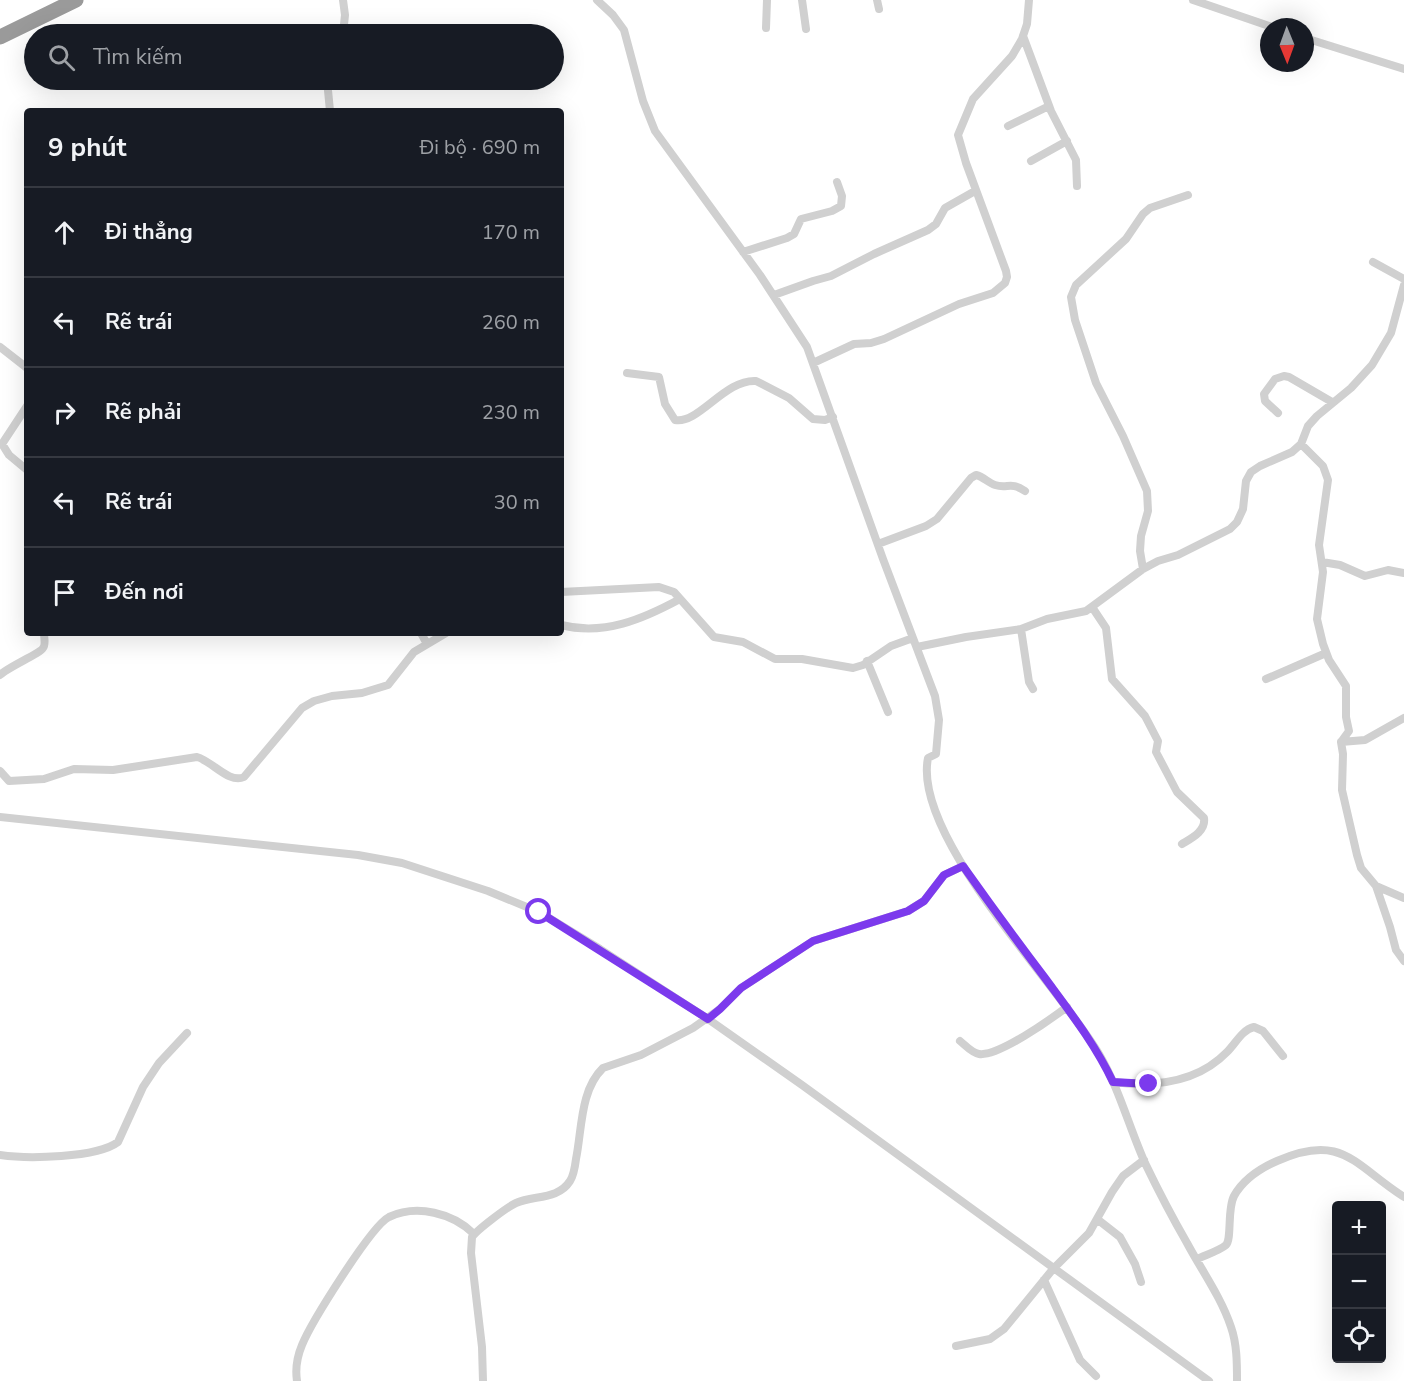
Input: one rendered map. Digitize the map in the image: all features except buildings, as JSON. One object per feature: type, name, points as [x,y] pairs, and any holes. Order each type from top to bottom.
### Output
[{"type":"highway","points":[[27,24],[76,0]]},
{"type":"highway","points":[[0,37],[24,25]]},
{"type":"street","points":[[343,0],[344,24]]},
{"type":"street","points":[[597,0],[613,15],[624,30],[641,92],[655,131],[774,295],[807,347],[935,696],[939,720],[936,754],[928,758],[925,771],[934,813],[963,866],[1099,1054],[1113,1082],[1144,1160],[1232,1328],[1237,1381]]},
{"type":"street","points":[[766,28],[767,0]]},
{"type":"street","points":[[802,0],[806,29]]},
{"type":"street","points":[[813,363],[854,344],[871,343],[884,339],[959,304],[1000,289],[1007,277],[1006,270],[975,191],[958,135],[973,99],[1012,56],[1023,36],[1027,24],[1029,0]]},
{"type":"street","points":[[1193,0],[1260,23]]},
{"type":"street","points":[[1023,36],[1049,106],[1076,160],[1077,186]]},
{"type":"street","points":[[1314,41],[1404,69]]},
{"type":"street","points":[[328,90],[330,108]]},
{"type":"street","points":[[1008,126],[1049,106]]},
{"type":"street","points":[[1031,161],[1067,141]]},
{"type":"street","points":[[743,252],[787,238],[794,234],[801,219],[832,211],[840,206],[843,203],[837,182]]},
{"type":"street","points":[[774,295],[831,276],[928,230],[936,224],[945,208],[975,191]]},
{"type":"street","points":[[1143,569],[1140,551],[1141,536],[1148,511],[1147,491],[1096,383],[1078,328],[1071,297],[1076,285],[1126,239],[1143,214],[1150,208],[1188,195]]},
{"type":"street","points":[[1373,262],[1404,279]]},
{"type":"street","points":[[917,647],[1021,629],[1027,625],[1070,615],[1092,607],[1143,569],[1158,561],[1178,555],[1230,529],[1238,522],[1243,509],[1246,481],[1251,472],[1292,452],[1301,444],[1308,426],[1317,416],[1351,388],[1372,365],[1400,320],[1404,285]]},
{"type":"street","points":[[0,346],[24,366]]},
{"type":"street","points":[[627,373],[659,377],[665,404],[675,420],[685,421],[721,394],[750,380],[789,398],[813,419],[825,420],[833,417]]},
{"type":"street","points":[[1278,413],[1265,402],[1264,396],[1275,379],[1280,376],[1289,377],[1332,402]]},
{"type":"street","points":[[24,411],[2,444],[9,455],[24,468]]},
{"type":"street","points":[[1301,444],[1323,466],[1328,480],[1319,545],[1322,562],[1317,619],[1326,652],[1346,686],[1346,717],[1349,731],[1341,742],[1342,790],[1361,868],[1376,886],[1396,950],[1404,961]]},
{"type":"street","points":[[878,544],[926,526],[937,519],[976,475],[984,477],[994,485],[1015,485],[1025,491]]},
{"type":"street","points":[[1322,562],[1340,565],[1365,576],[1388,570],[1404,573]]},
{"type":"street","points":[[564,592],[659,587],[674,592],[714,637],[743,642],[775,659],[802,659],[853,668],[862,665],[891,646],[913,638]]},
{"type":"street","points":[[564,625],[614,627],[637,620],[680,599]]},
{"type":"street","points":[[1092,607],[1106,628],[1112,679],[1145,716],[1158,741],[1156,752],[1177,792],[1204,818],[1201,830],[1182,844]]},
{"type":"street","points":[[1021,629],[1029,682],[1033,689]]},
{"type":"street","points":[[0,675],[9,667],[41,651],[44,636]]},
{"type":"street","points":[[423,636],[427,644]]},
{"type":"street","points":[[0,771],[9,781],[28,781],[44,779],[74,769],[113,770],[197,757],[209,762],[234,779],[240,779],[302,708],[314,701],[332,696],[362,693],[388,685],[414,652],[441,636]]},
{"type":"street","points":[[1266,679],[1326,652]]},
{"type":"street","points":[[867,662],[888,712]]},
{"type":"street","points":[[1341,742],[1365,740],[1404,718]]},
{"type":"street","points":[[0,817],[358,855],[402,863],[488,891],[539,912],[708,1019],[1209,1381]]},
{"type":"street","points":[[483,1381],[482,1347],[471,1253],[474,1234],[500,1212],[516,1203],[558,1192],[566,1186],[573,1174],[587,1096],[592,1081],[603,1068],[641,1055],[708,1019],[741,988],[813,941],[908,911],[924,901],[944,875],[963,866]]},
{"type":"street","points":[[1376,886],[1404,898]]},
{"type":"street","points":[[960,1041],[975,1053],[989,1052],[1039,1028],[1067,1007]]},
{"type":"street","points":[[1113,1082],[1164,1084],[1184,1077],[1208,1067],[1226,1054],[1244,1032],[1254,1027],[1263,1031],[1283,1056]]},
{"type":"street","points":[[0,1155],[48,1156],[98,1152],[111,1148],[118,1142],[143,1088],[154,1071],[187,1033]]},
{"type":"street","points":[[1197,1259],[1228,1242],[1229,1211],[1234,1195],[1249,1178],[1266,1166],[1298,1152],[1316,1150],[1346,1155],[1404,1197]]},
{"type":"street","points":[[956,1346],[990,1339],[1004,1329],[1053,1269],[1089,1233],[1112,1192],[1124,1176],[1144,1160]]},
{"type":"street","points":[[297,1381],[295,1367],[301,1347],[314,1321],[355,1256],[387,1218],[423,1210],[453,1220],[474,1234]]},
{"type":"street","points":[[1097,1219],[1117,1233],[1135,1264],[1142,1282]]},
{"type":"street","points":[[1044,1280],[1080,1360],[1096,1376]]},
{"type":"route","points":[[539,912],[708,1019],[741,988],[813,941],[908,911],[924,901],[944,875],[963,866],[1004,925],[1067,1007],[1099,1054],[1113,1082],[1149,1084]]}]
